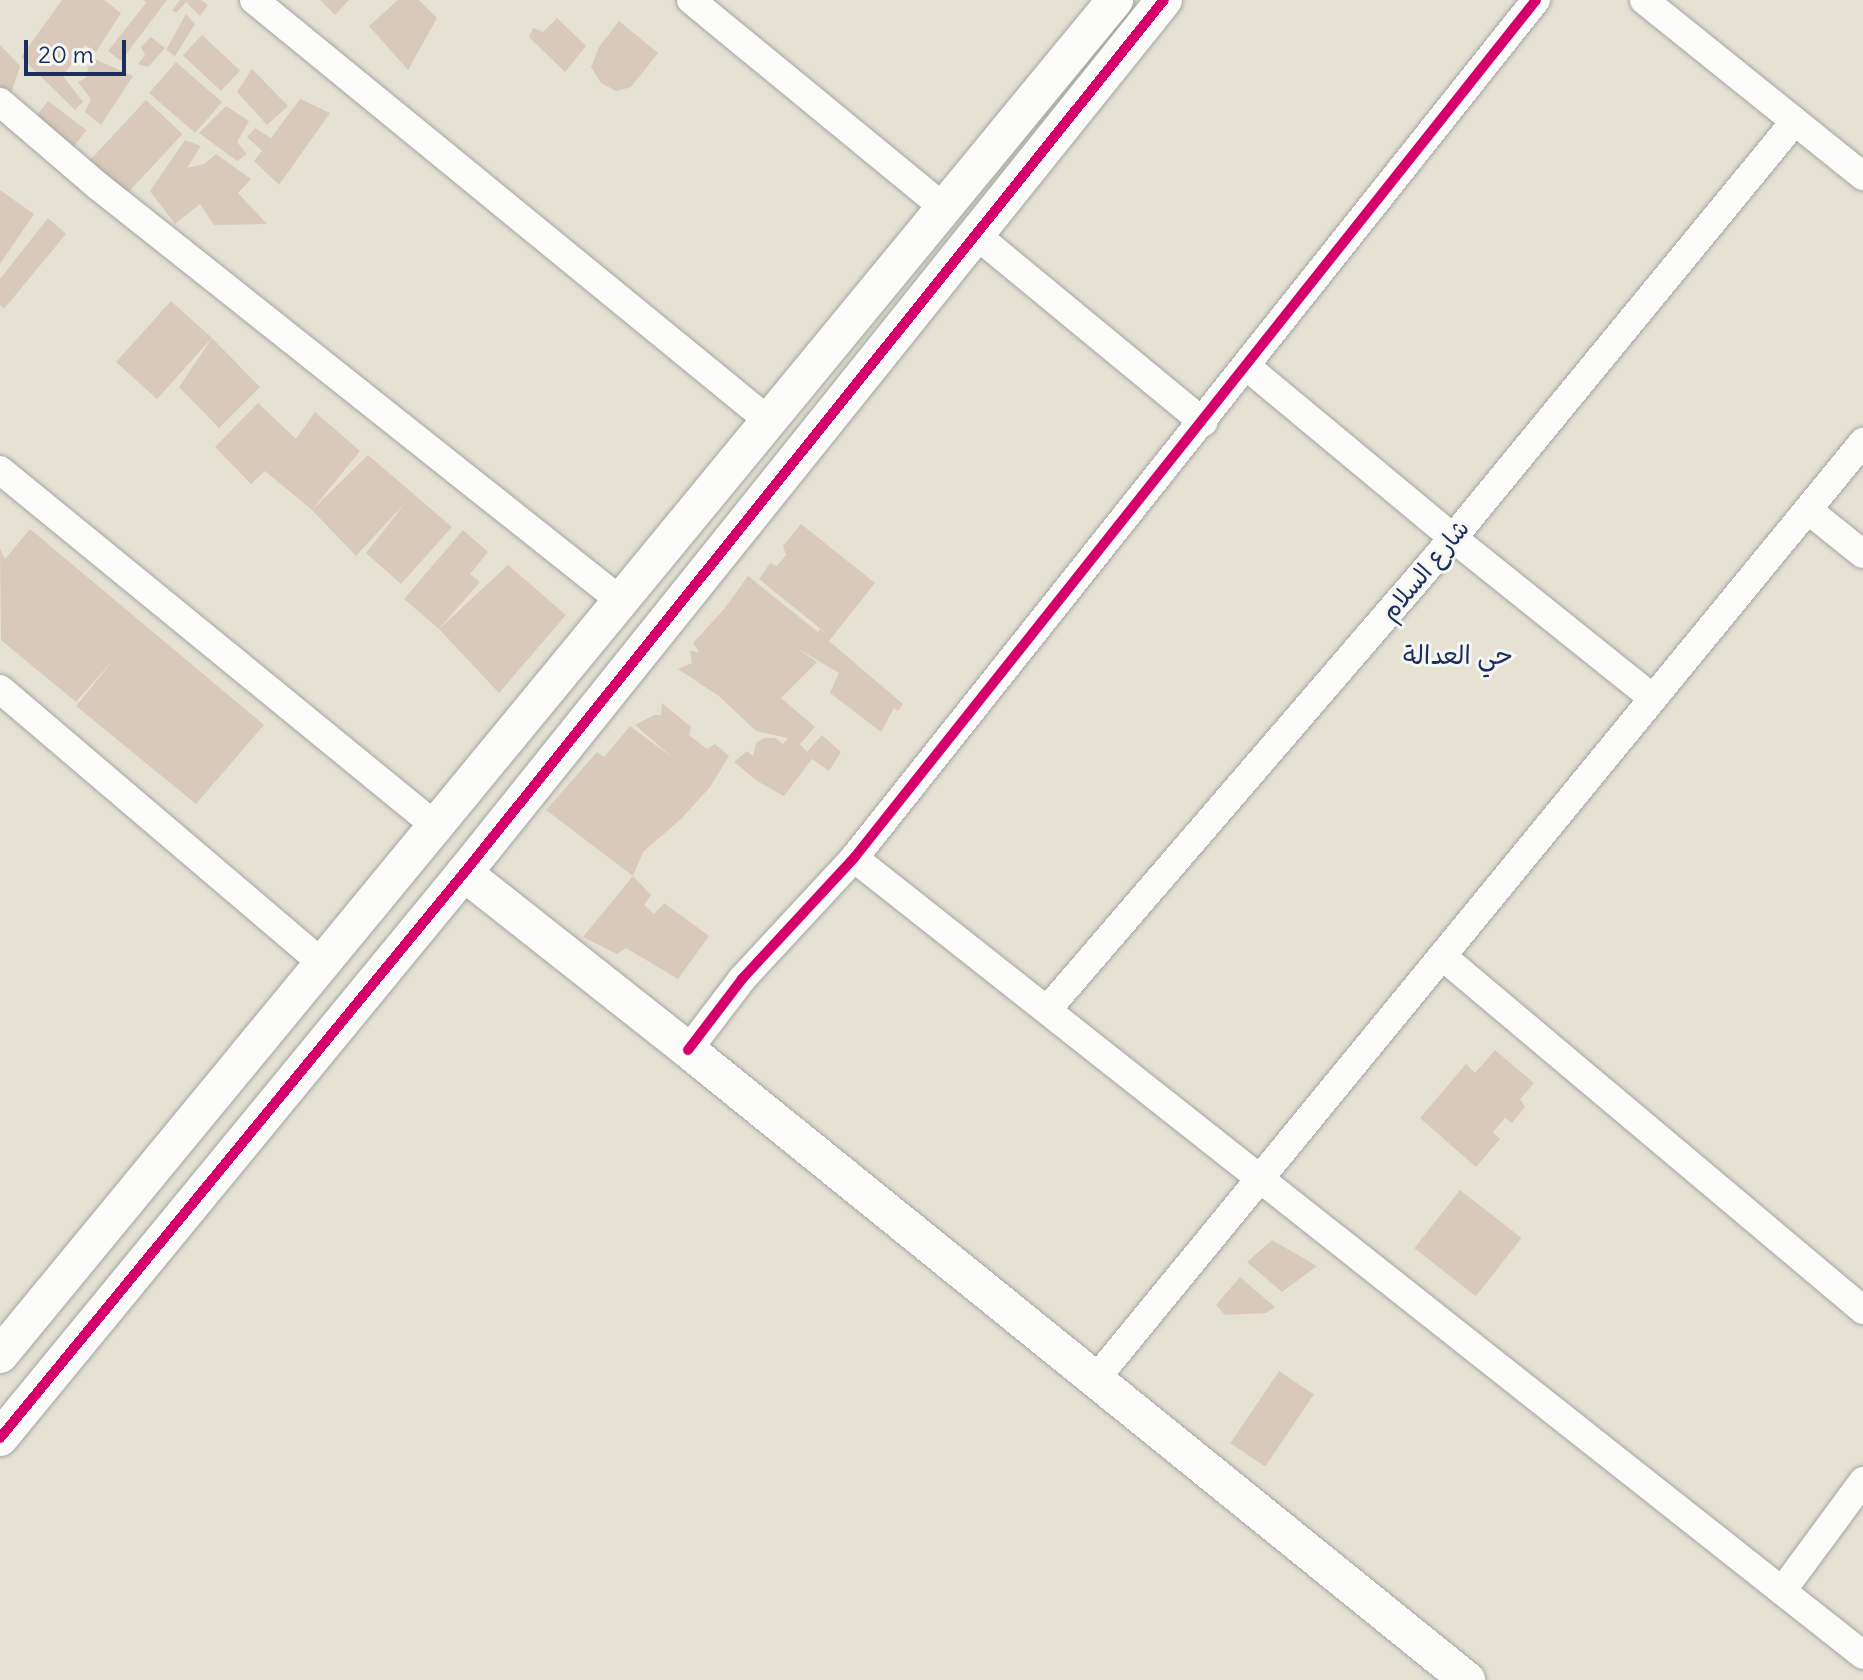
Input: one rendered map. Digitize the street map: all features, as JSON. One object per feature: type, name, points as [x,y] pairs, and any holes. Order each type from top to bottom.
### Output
[{"type":"street","points":[[254,0],[769,421]]},
{"type":"street","points":[[691,0],[944,208]]},
{"type":"street","points":[[0,1355],[1115,0]]},
{"type":"street","points":[[0,1438],[464,873],[1164,0]]},
{"type":"street","points":[[688,1050],[742,979],[854,858],[1536,0]]},
{"type":"street","points":[[1644,0],[1863,176]]},
{"type":"street","points":[[0,102],[98,186],[660,630]]},
{"type":"street","name":"شارع السلام","points":[[1047,1010],[1453,538],[1795,121]]},
{"type":"street","points":[[975,234],[1203,422]]},
{"type":"street","points":[[1246,366],[1453,538],[1653,698]]},
{"type":"street","points":[[1094,1381],[1863,442]]},
{"type":"street","points":[[0,470],[437,827]]},
{"type":"street","points":[[1808,510],[1863,554]]},
{"type":"street","points":[[0,689],[323,964]]},
{"type":"street","points":[[854,858],[1863,1655]]},
{"type":"street","points":[[464,873],[688,1050],[1467,1680]]},
{"type":"street","points":[[1442,956],[1863,1310]]},
{"type":"street","points":[[0,1372],[32,1399]]},
{"type":"street","points":[[1782,1591],[1863,1481]]},
{"type":"building","points":[[62,0],[104,0],[121,13],[96,52],[85,45],[63,76],[83,102],[75,110],[21,57]]},
{"type":"building","points":[[144,0],[167,0],[121,61],[108,51],[146,3]]},
{"type":"building","points":[[180,0],[201,0],[208,5],[200,16],[186,2],[177,12],[172,11]]},
{"type":"building","points":[[320,0],[349,0],[335,15]]},
{"type":"building","points":[[398,0],[419,0],[437,18],[408,70],[369,26]]},
{"type":"building","points":[[186,14],[195,24],[175,56],[166,50]]},
{"type":"building","points":[[557,18],[586,46],[565,72],[529,37],[533,28],[543,32]]},
{"type":"building","points":[[619,21],[658,53],[631,87],[616,91],[601,83],[591,67],[599,47]]},
{"type":"building","points":[[202,35],[240,70],[221,91],[183,55]]},
{"type":"building","points":[[151,37],[165,48],[148,67],[138,64],[145,55],[141,47]]},
{"type":"building","points":[[0,45],[20,66],[8,103],[0,95]]},
{"type":"building","points":[[90,57],[133,76],[101,125],[85,112],[91,99],[78,82],[86,78]]},
{"type":"building","points":[[176,62],[222,102],[195,133],[149,93]]},
{"type":"building","points":[[252,69],[288,106],[267,125],[237,92]]},
{"type":"building","points":[[300,99],[330,113],[279,185],[254,161],[262,151],[247,137],[255,128],[271,138]]},
{"type":"building","points":[[146,100],[183,134],[125,196],[88,162]]},
{"type":"building","points":[[48,101],[86,130],[71,151],[32,122]]},
{"type":"building","points":[[226,106],[249,121],[237,142],[247,154],[237,161],[199,133]]},
{"type":"building","points":[[185,140],[201,146],[187,168],[204,164],[216,154],[251,179],[238,193],[267,224],[214,225],[200,204],[175,224],[150,191]]},
{"type":"building","points":[[0,190],[34,214],[0,264]]},
{"type":"building","points":[[48,218],[66,234],[4,309],[0,305],[0,279]]},
{"type":"building","points":[[171,301],[212,338],[157,399],[116,362]]},
{"type":"building","points":[[212,338],[260,387],[219,428],[179,387]]},
{"type":"building","points":[[258,403],[296,439],[315,412],[360,451],[312,510],[265,471],[251,484],[215,447]]},
{"type":"building","points":[[368,455],[452,527],[401,584],[366,553],[406,502],[356,556],[312,510]]},
{"type":"building","points":[[801,524],[875,583],[829,641],[903,704],[898,711],[894,708],[881,732],[830,693],[839,673],[795,647],[817,662],[781,698],[815,727],[800,744],[807,752],[822,735],[841,752],[829,771],[812,759],[784,796],[757,781],[734,762],[747,751],[753,756],[756,743],[764,738],[775,738],[783,744],[788,738],[756,731],[720,697],[678,669],[692,663],[690,651],[699,652],[693,643],[725,608],[748,576],[818,632],[820,629],[827,634],[759,579],[770,563],[777,566],[786,555],[783,546]]},
{"type":"building","points":[[30,529],[264,725],[196,804],[76,706],[115,658],[76,702],[1,640],[0,549],[5,559]]},
{"type":"building","points":[[463,530],[488,552],[470,574],[480,582],[439,629],[404,599]]},
{"type":"building","points":[[508,565],[566,615],[499,693],[439,629]]},
{"type":"building","points":[[662,703],[691,727],[689,735],[707,749],[715,744],[729,756],[710,787],[682,818],[643,852],[633,876],[546,810],[597,752],[604,757],[630,726],[673,758],[635,725],[654,715],[661,715]]},
{"type":"building","points":[[633,876],[651,895],[644,905],[654,914],[664,903],[709,936],[678,979],[626,948],[617,954],[583,937]]},
{"type":"building","points":[[1495,1050],[1534,1083],[1520,1099],[1525,1107],[1512,1123],[1505,1118],[1493,1132],[1500,1139],[1476,1167],[1420,1118],[1466,1064],[1475,1073]]},
{"type":"building","points":[[1460,1190],[1521,1238],[1476,1296],[1414,1248]]},
{"type":"building","points":[[1272,1240],[1317,1266],[1282,1292],[1247,1262]]},
{"type":"building","points":[[1240,1277],[1275,1307],[1266,1313],[1225,1315],[1216,1305]]},
{"type":"building","points":[[1279,1371],[1314,1394],[1265,1467],[1230,1443]]},
{"type":"cycle path","points":[[0,1438],[464,873],[1164,0]]},
{"type":"cycle path","points":[[688,1050],[742,979],[854,858],[1536,0]]},
{"type":"district","name":"حي العدالة","points":[[1458,655]]}]
